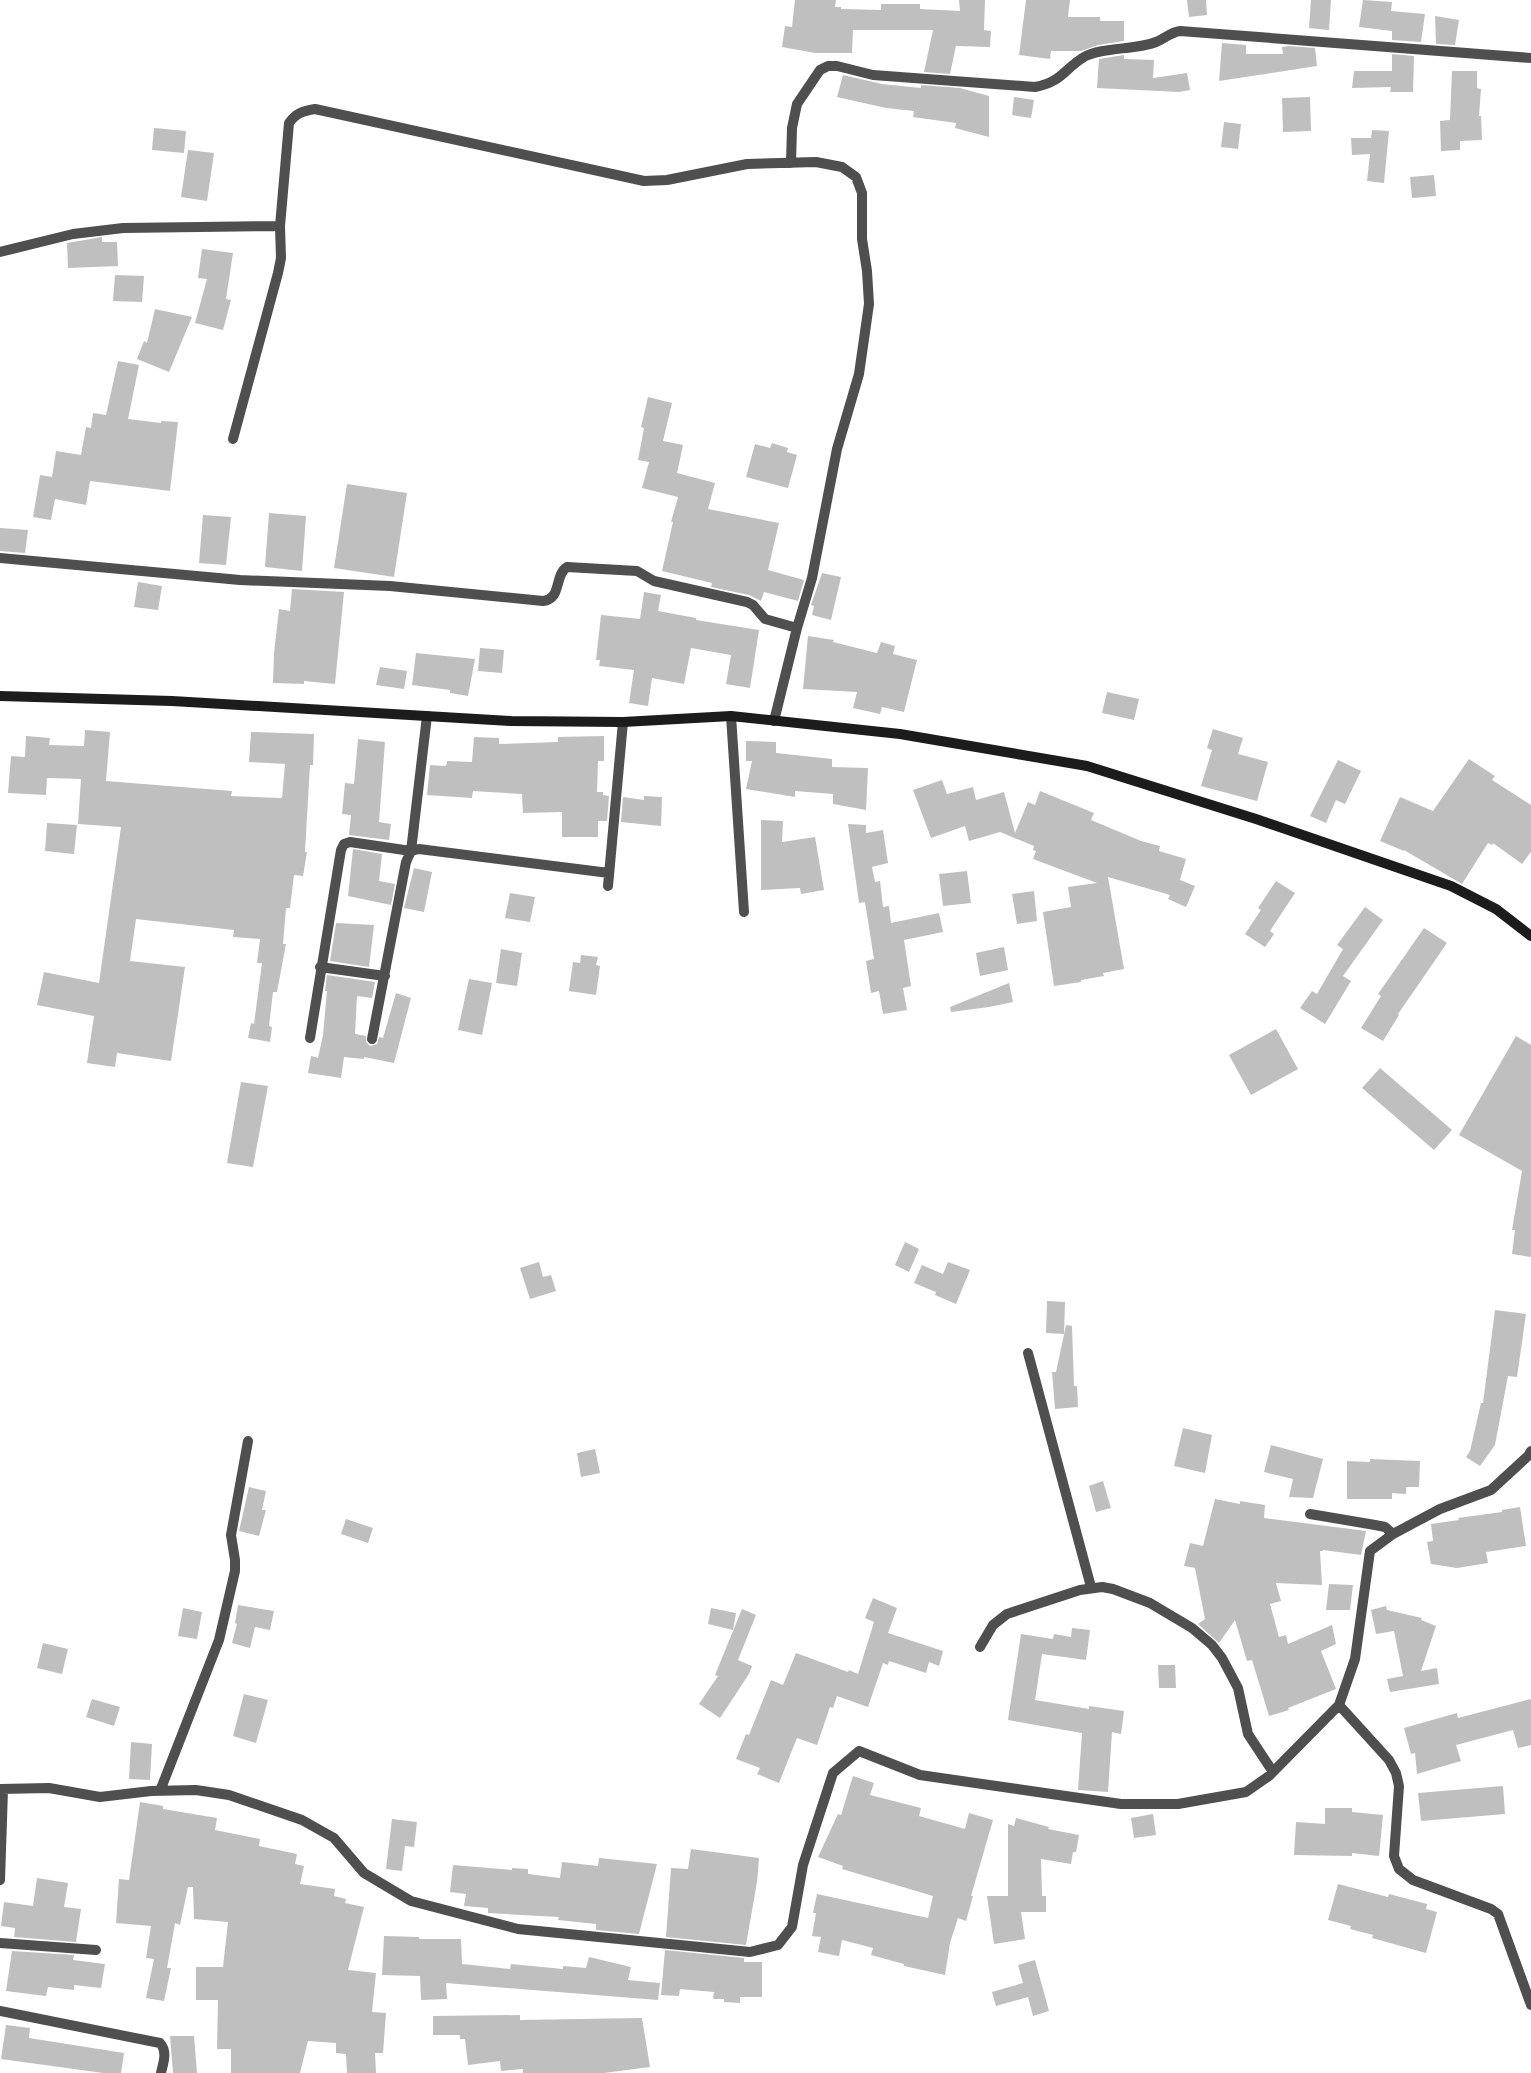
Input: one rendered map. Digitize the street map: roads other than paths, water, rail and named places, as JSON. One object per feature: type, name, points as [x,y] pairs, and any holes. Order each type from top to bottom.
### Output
[{"type":"main road","points":[[0,696],[172,701],[511,721],[623,722],[731,716],[900,734],[1087,766],[1256,819],[1451,886],[1496,909],[1531,936]]},
{"type":"street","points":[[791,160],[792,128],[797,104],[820,70],[828,66],[836,66],[873,75],[1035,87],[1059,79],[1086,56],[1150,44],[1180,31],[1531,58]]},
{"type":"street","points":[[233,440],[278,273],[288,123],[294,115],[315,109],[644,181],[667,180],[746,164],[791,160],[842,167],[856,177],[862,193],[862,239],[867,271],[869,304],[859,374],[837,449],[812,578],[797,628],[774,721]]},
{"type":"street","points":[[0,252],[73,234],[123,228],[280,226]]},
{"type":"street","points":[[0,558],[240,580],[390,586],[543,601],[548,600],[554,594],[562,572],[567,567],[636,571],[654,581],[747,602],[754,605],[765,619],[797,628]]},
{"type":"street","points":[[372,1040],[406,862],[411,852],[427,716]]},
{"type":"street","points":[[731,716],[744,912]]},
{"type":"street","points":[[608,886],[623,722]]},
{"type":"street","points":[[310,1038],[320,967],[344,844],[350,842],[411,852],[419,849],[609,873]]},
{"type":"street","points":[[320,967],[385,976]]},
{"type":"street","points":[[1028,1353],[1091,1587]]},
{"type":"street","points":[[160,1791],[219,1640],[235,1571],[231,1535],[248,1441]]},
{"type":"street","points":[[0,1880],[2,1789],[49,1788],[100,1797],[160,1791],[196,1790],[229,1795],[302,1820],[334,1838],[364,1873],[411,1901],[518,1929],[750,1952],[778,1945],[792,1927],[803,1865],[833,1773],[859,1752],[920,1775],[1121,1804],[1178,1804],[1246,1792],[1273,1772],[1339,1706],[1355,1659],[1370,1551],[1393,1534],[1440,1509],[1491,1490],[1531,1451]]},
{"type":"street","points":[[1310,1514],[1376,1524],[1393,1534]]},
{"type":"street","points":[[980,1647],[993,1625],[1007,1614],[1091,1587],[1113,1589],[1150,1603],[1185,1623],[1212,1645],[1232,1672],[1238,1688],[1248,1734],[1273,1772]]},
{"type":"street","points":[[1339,1706],[1389,1760],[1396,1773],[1399,1786],[1394,1856],[1399,1869],[1413,1880],[1490,1909],[1498,1914],[1531,2005]]},
{"type":"street","points":[[0,1943],[96,1950]]},
{"type":"street","points":[[0,2011],[160,2043],[165,2054],[161,2073]]}]
